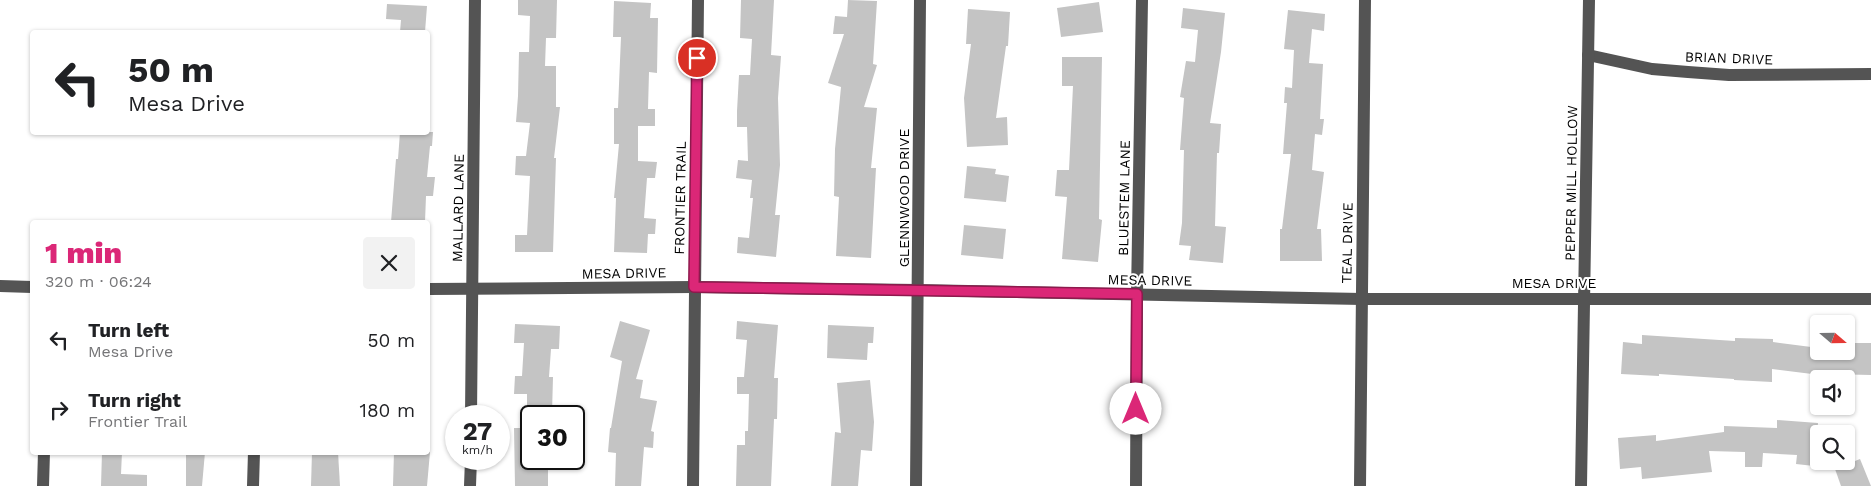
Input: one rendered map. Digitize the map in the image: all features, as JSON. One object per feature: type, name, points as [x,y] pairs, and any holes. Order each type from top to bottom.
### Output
[{"type":"street","name":"MALLARD LANE","points":[[471,405],[475,0]]},
{"type":"street","name":"FRONTIER TRAIL","points":[[692,486],[698,0]]},
{"type":"street","name":"GLENNWOOD DRIVE","points":[[916,486],[920,0]]},
{"type":"street","name":"BLUESTEM LANE","points":[[1136,486],[1142,0]]},
{"type":"street","name":"TEAL DRIVE","points":[[1360,486],[1365,0]]},
{"type":"street","name":"PEPPER MILL HOLLOW","points":[[1581,486],[1589,0]]},
{"type":"street","name":"BRIAN DRIVE","points":[[1588,55],[1652,69],[1729,75],[1871,74]]},
{"type":"street","points":[[0,286],[30,287]]},
{"type":"street","name":"MESA DRIVE","points":[[430,289],[694,287],[1362,299],[1871,299]]},
{"type":"street","points":[[43,486],[44,455]]},
{"type":"street","points":[[253,486],[254,455]]},
{"type":"street","points":[[470,470],[470,486]]},
{"type":"building","points":[[518,0],[557,0],[556,38],[546,38],[545,66],[556,66],[556,107],[560,107],[554,158],[556,158],[553,252],[515,252],[515,235],[527,235],[530,176],[515,175],[516,156],[526,156],[530,123],[516,122],[519,52],[529,52],[530,16],[518,15]]},
{"type":"building","points":[[741,0],[774,0],[771,55],[781,56],[778,98],[780,165],[775,215],[780,215],[776,257],[737,253],[738,237],[749,238],[753,198],[750,198],[752,180],[736,178],[738,160],[748,161],[747,127],[737,127],[737,111],[739,75],[750,75],[752,39],[740,38]]},
{"type":"building","points":[[848,0],[877,1],[873,64],[877,65],[864,107],[877,108],[871,168],[876,168],[871,258],[836,256],[839,197],[834,196],[835,149],[841,87],[828,83],[844,34],[833,34],[835,16],[847,17]]},
{"type":"building","points":[[614,1],[651,3],[650,18],[658,18],[657,73],[649,72],[648,109],[655,109],[655,126],[638,126],[638,161],[657,162],[655,178],[647,178],[644,218],[656,219],[655,234],[648,234],[647,253],[614,252],[616,198],[614,198],[619,144],[614,144],[614,108],[618,108],[621,37],[613,37]]},
{"type":"building","points":[[1099,2],[1103,32],[1061,37],[1057,8]]},
{"type":"building","points":[[387,4],[427,6],[425,30],[400,30],[401,20],[386,19]]},
{"type":"building","points":[[1183,8],[1225,13],[1210,123],[1221,124],[1219,153],[1217,153],[1215,226],[1226,227],[1223,263],[1189,260],[1191,246],[1179,245],[1182,223],[1184,150],[1180,150],[1184,98],[1180,97],[1186,61],[1195,62],[1198,30],[1181,28]]},
{"type":"building","points":[[968,9],[1010,12],[1008,46],[1006,46],[996,118],[1007,117],[1008,145],[967,147],[964,98],[971,44],[966,44]]},
{"type":"building","points":[[1288,10],[1325,14],[1324,31],[1312,29],[1309,63],[1323,64],[1320,119],[1324,119],[1322,135],[1315,134],[1312,170],[1324,172],[1317,229],[1321,229],[1322,261],[1280,261],[1280,229],[1282,229],[1291,154],[1283,154],[1287,103],[1284,103],[1285,87],[1292,88],[1294,50],[1284,49]]},
{"type":"building","points":[[1062,57],[1102,57],[1099,219],[1102,220],[1098,262],[1062,259],[1067,197],[1055,196],[1057,170],[1069,170],[1073,86],[1062,86]]},
{"type":"building","points":[[430,132],[433,132],[427,177],[435,177],[433,196],[426,196],[425,220],[391,220],[396,159],[398,159],[400,135],[430,135]]},
{"type":"building","points":[[967,166],[996,169],[995,174],[1009,176],[1006,202],[964,198]]},
{"type":"building","points":[[964,225],[1006,229],[1003,259],[961,255]]},
{"type":"building","points":[[620,321],[650,330],[636,379],[643,380],[640,398],[657,401],[651,431],[654,432],[653,448],[644,447],[641,486],[615,486],[616,453],[608,452],[610,428],[622,361],[610,357]]},
{"type":"building","points":[[737,321],[778,325],[774,378],[778,378],[777,419],[774,419],[771,486],[736,486],[737,445],[745,445],[745,431],[748,431],[749,394],[737,394],[737,377],[744,377],[747,340],[736,339]]},
{"type":"building","points":[[515,324],[560,326],[559,349],[551,349],[549,377],[553,377],[552,405],[527,405],[527,394],[514,394],[515,376],[522,376],[524,343],[514,343]]},
{"type":"building","points":[[828,325],[874,327],[873,343],[868,343],[867,360],[827,358]]},
{"type":"building","points":[[1642,335],[1735,341],[1735,338],[1773,339],[1773,342],[1810,347],[1810,360],[1855,360],[1855,343],[1871,343],[1871,375],[1855,375],[1855,370],[1810,370],[1810,374],[1772,369],[1772,382],[1659,374],[1659,376],[1621,374],[1623,342],[1642,344]]},
{"type":"building","points":[[870,380],[874,422],[872,451],[861,450],[858,486],[831,486],[835,432],[841,433],[837,383]]},
{"type":"building","points":[[1777,420],[1818,423],[1818,425],[1810,425],[1810,466],[1796,464],[1797,455],[1763,453],[1762,467],[1745,467],[1745,452],[1709,451],[1712,472],[1642,479],[1641,467],[1620,469],[1618,438],[1656,435],[1656,441],[1724,432],[1724,426],[1777,428]]},
{"type":"building","points":[[514,428],[520,428],[520,470],[548,470],[548,486],[515,486]]},
{"type":"building","points":[[102,455],[122,455],[121,474],[147,475],[147,486],[101,486]]},
{"type":"building","points":[[186,455],[205,455],[202,486],[186,486]]},
{"type":"building","points":[[312,455],[338,455],[340,486],[311,486]]},
{"type":"building","points":[[394,455],[430,455],[427,486],[393,486]]},
{"type":"building","points":[[1860,459],[1871,486],[1841,486],[1835,470],[1855,470],[1855,461]]},
{"type":"route","points":[[697,58],[694,287],[1137,294],[1136,409]]}]
